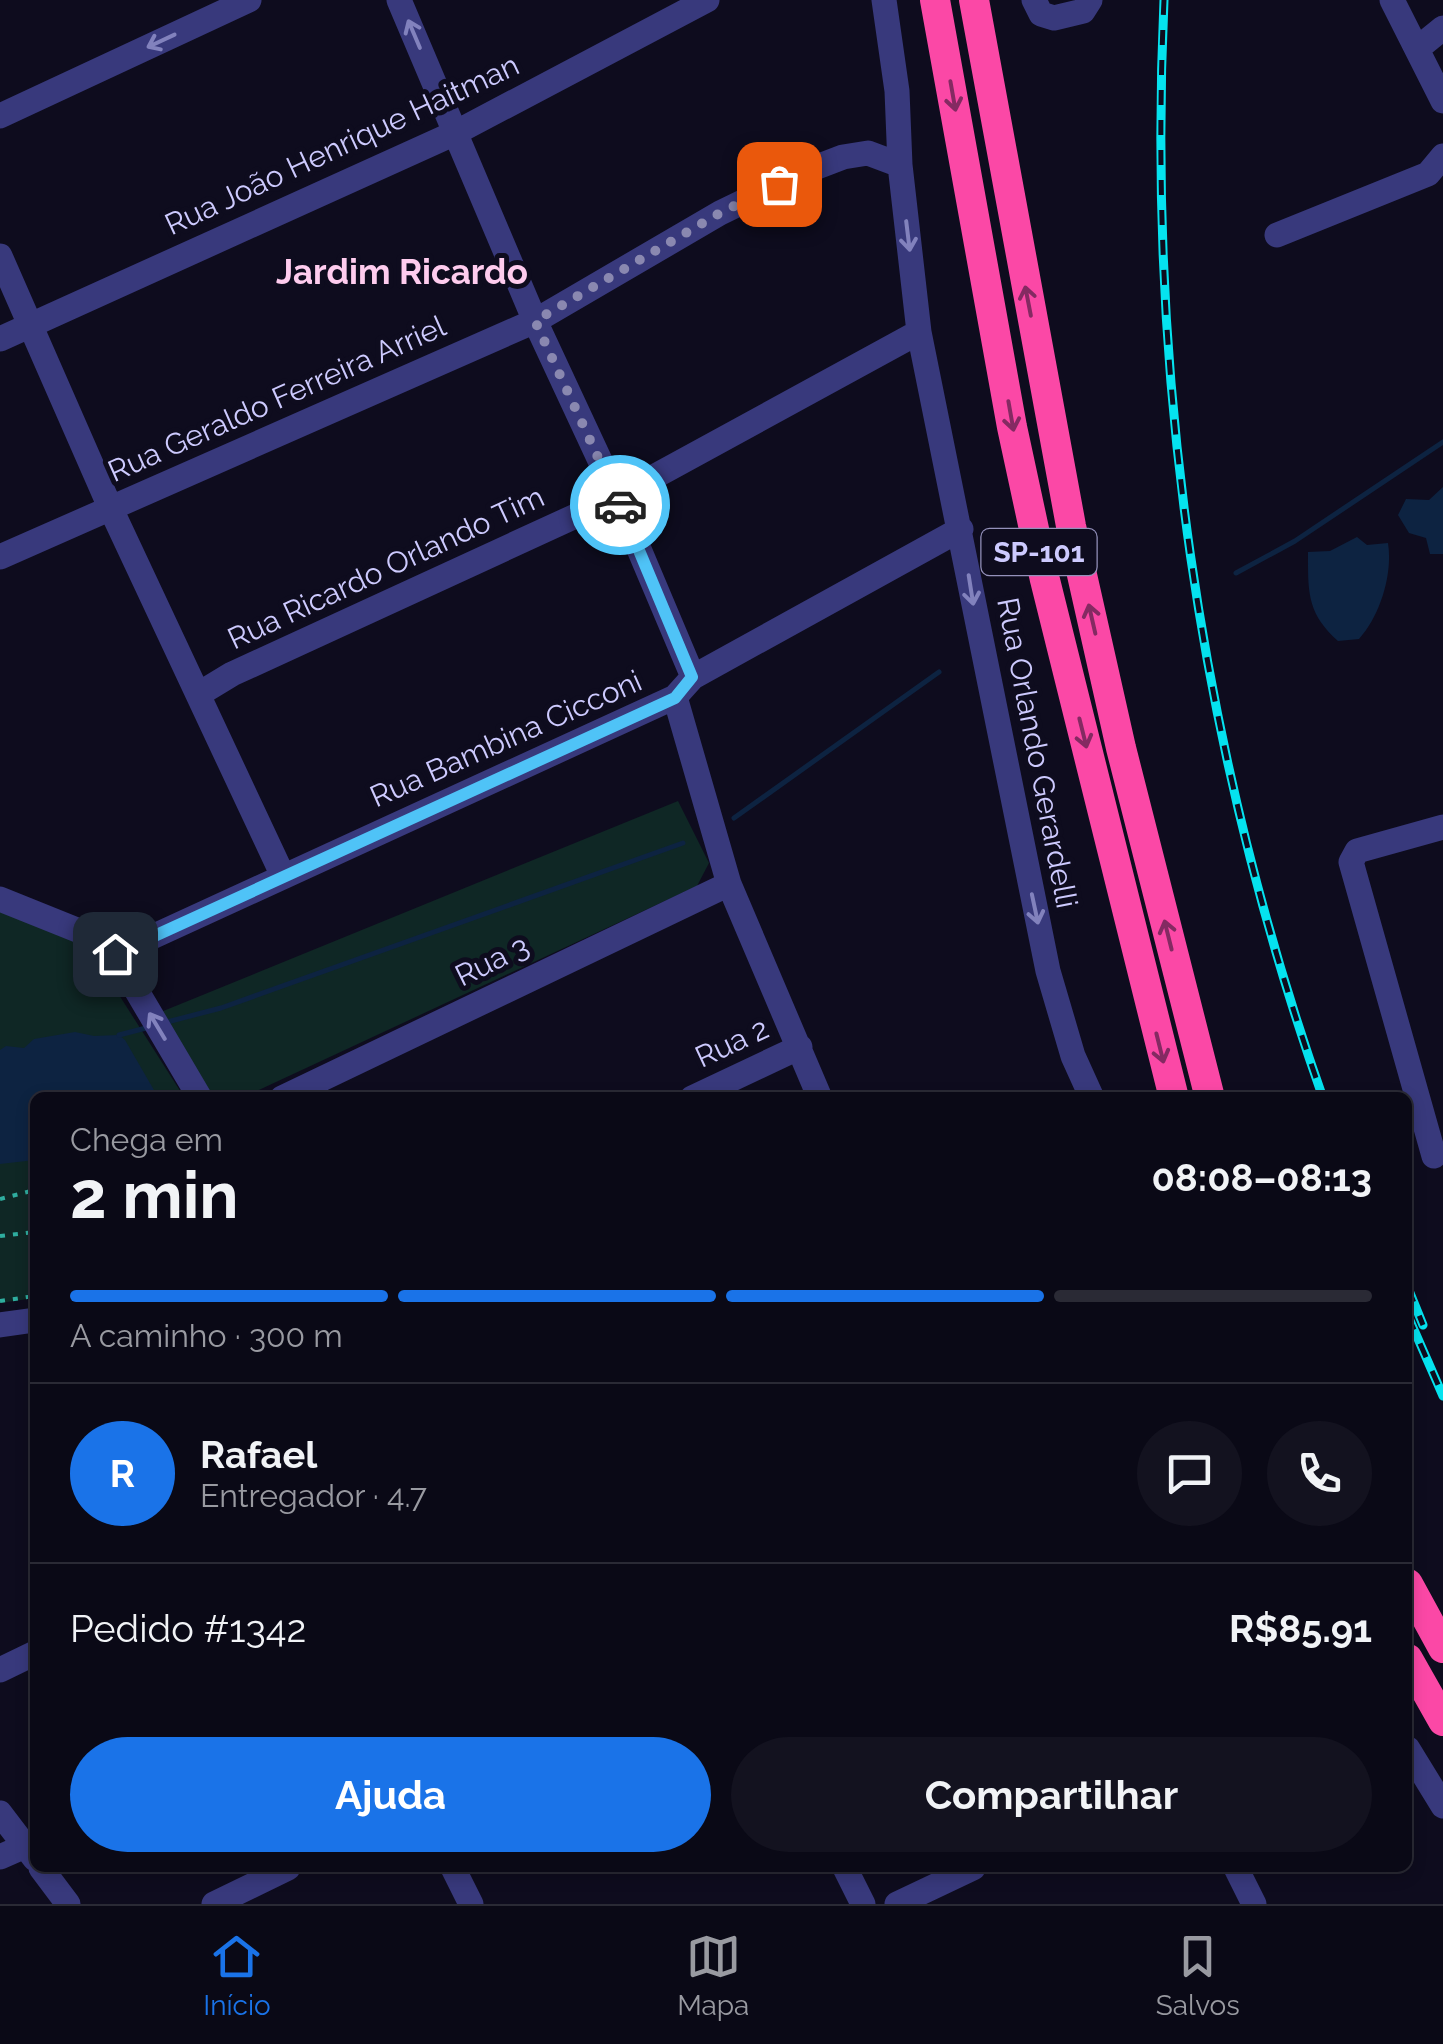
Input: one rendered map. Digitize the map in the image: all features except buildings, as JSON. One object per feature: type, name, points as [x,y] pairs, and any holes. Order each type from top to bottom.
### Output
[{"type":"highway","name":"SP-101","points":[[935,0],[1012,427],[1045,580],[1173,1092]]},
{"type":"highway","name":"SP-101","points":[[974,0],[1071,526],[1121,748],[1208,1092]]},
{"type":"highway","points":[[992,0],[1009,176]]},
{"type":"highway","points":[[1412,1591],[1443,1648]]},
{"type":"highway","points":[[1412,1666],[1443,1721]]},
{"type":"street","points":[[0,116],[249,0]]},
{"type":"street","points":[[399,0],[692,677]]},
{"type":"street","name":"Rua João Henrique Haitman","points":[[0,339],[456,132],[707,0]]},
{"type":"street","name":"Rua Orlando Gerardelli","points":[[884,0],[892,42],[900,165],[919,332],[1048,971],[1073,1056],[1089,1092]]},
{"type":"street","points":[[1034,0],[1041,14],[1054,18],[1082,11],[1090,0]]},
{"type":"street","points":[[1392,0],[1443,102]]},
{"type":"street","points":[[1417,49],[1443,28]]},
{"type":"street","name":"Rua Geraldo Ferreira Arriel","points":[[843,157],[898,120]]},
{"type":"street","name":"Rua Geraldo Ferreira Arriel","points":[[0,556],[535,321],[720,213],[808,170],[868,153],[900,165]]},
{"type":"street","points":[[1277,235],[1438,168]]},
{"type":"street","points":[[0,256],[110,507],[283,876]]},
{"type":"street","name":"Rua Ricardo Orlando Tim","points":[[199,694],[250,666],[617,497],[919,332]]},
{"type":"street","name":"Rua Bambina Cicconi","points":[[115,954],[675,698],[692,677],[961,529]]},
{"type":"street","points":[[675,698],[729,884],[818,1092]]},
{"type":"street","points":[[1434,1156],[1351,862],[1357,850],[1443,827]]},
{"type":"street","name":"Rua 3","points":[[295,1092],[729,884]]},
{"type":"street","points":[[0,899],[82,932],[115,954],[196,1092]]},
{"type":"street","name":"Rua 2","points":[[705,1092],[800,1047]]},
{"type":"street","points":[[0,1325],[30,1321]]},
{"type":"street","points":[[0,1670],[30,1656]]},
{"type":"street","points":[[1412,1756],[1443,1806]]},
{"type":"street","points":[[0,1813],[30,1852],[0,1857]]},
{"type":"street","points":[[45,1872],[68,1904]]},
{"type":"street","points":[[214,1904],[280,1872]]},
{"type":"street","points":[[454,1872],[471,1904]]},
{"type":"street","points":[[847,1872],[864,1904]]},
{"type":"street","points":[[898,1904],[965,1872]]},
{"type":"street","points":[[1238,1872],[1254,1904]]},
{"type":"path","points":[[0,1199],[30,1191]]},
{"type":"path","points":[[0,1236],[30,1233]]},
{"type":"path","points":[[0,1301],[30,1297]]},
{"type":"green space","points":[[678,801],[709,863],[697,886],[255,1092],[198,1092],[151,1016]]},
{"type":"green space","points":[[0,906],[70,937],[93,954],[181,1092],[30,1092],[30,1299],[0,1303]]},
{"type":"water","points":[[1443,487],[1443,554],[1430,554],[1426,538],[1409,533],[1398,515],[1406,499],[1429,500]]},
{"type":"water","points":[[1357,537],[1367,545],[1388,543],[1387,581],[1379,607],[1359,639],[1338,641],[1320,621],[1311,601],[1308,552],[1330,551]]},
{"type":"water","points":[[75,1032],[119,1035],[155,1092],[30,1092],[30,1161],[0,1164],[0,1050],[6,1046],[24,1048],[34,1039]]},
{"type":"waterway","points":[[1236,573],[1295,541],[1443,442]]},
{"type":"waterway","points":[[734,818],[939,672]]},
{"type":"waterway","points":[[167,1022],[221,1008],[683,843]]},
{"type":"waterway","points":[[119,1035],[146,1028]]},
{"type":"railway","points":[[1164,0],[1161,139],[1164,279],[1174,418],[1191,556],[1214,694],[1243,831],[1321,1092]]},
{"type":"railway","points":[[1412,1298],[1423,1325]]},
{"type":"railway","points":[[1412,1325],[1443,1396]]},
{"type":"way so far","points":[[620,505],[535,321],[720,213],[779,184]]},
{"type":"district","name":"Jardim Ricardo","points":[[402,272]]},
{"type":"route","points":[[115,954],[675,698],[692,677],[620,505]]}]
